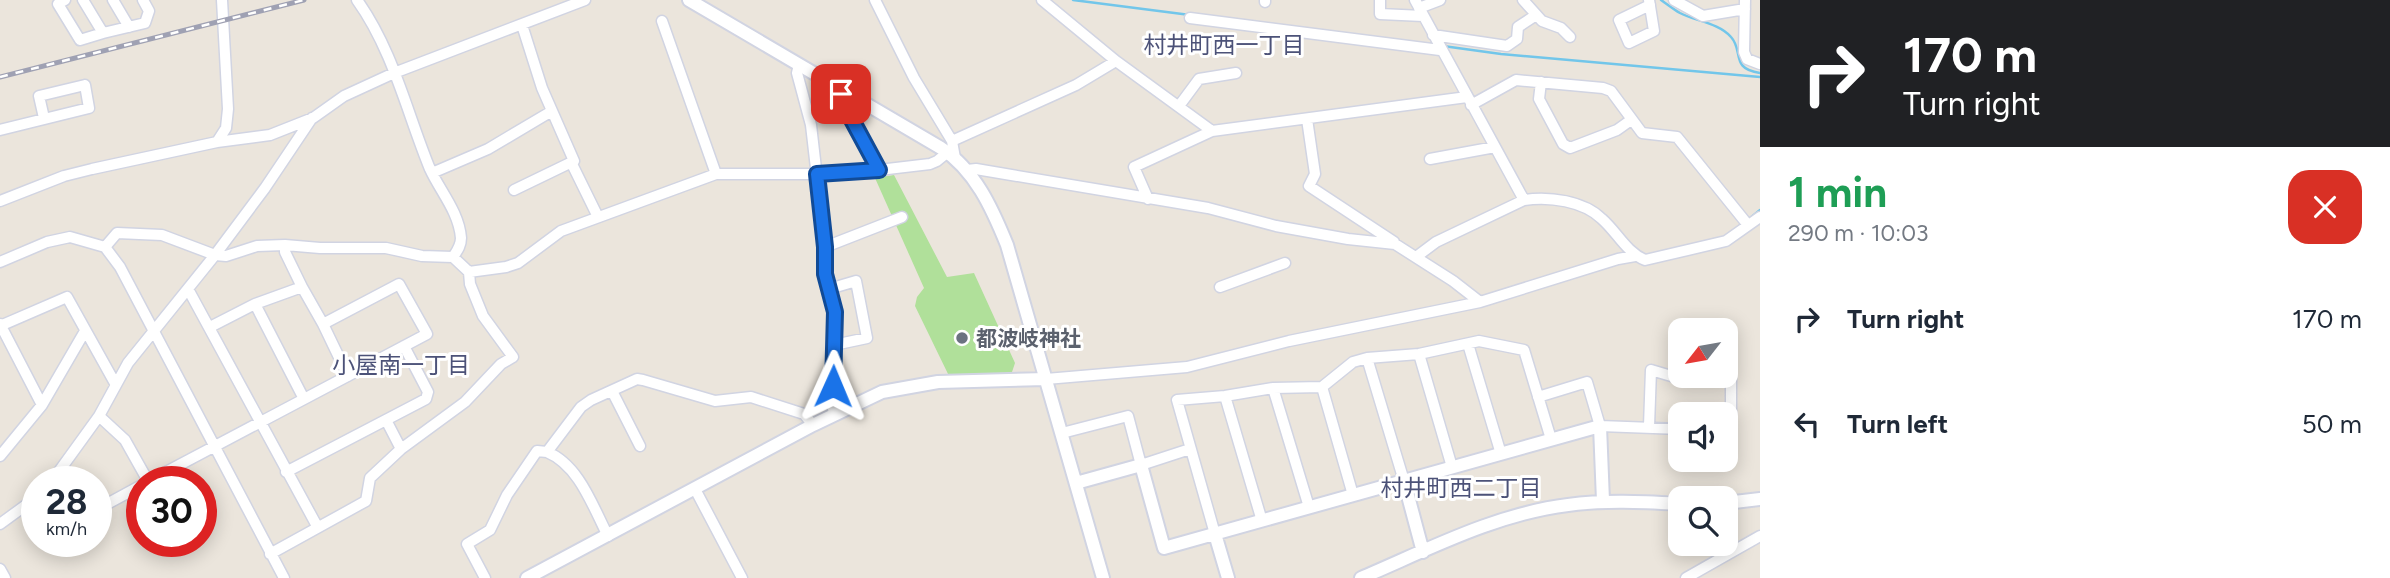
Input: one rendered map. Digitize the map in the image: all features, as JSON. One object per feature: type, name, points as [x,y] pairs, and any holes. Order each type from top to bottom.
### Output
[{"type":"street","points":[[65,0],[58,4],[80,40],[145,23],[149,11],[143,0]]},
{"type":"street","points":[[83,0],[103,33]]},
{"type":"street","points":[[113,0],[129,27]]},
{"type":"street","points":[[217,142],[226,128],[228,109],[222,0]]},
{"type":"street","points":[[357,0],[373,22],[432,173],[456,218],[461,239],[453,257]]},
{"type":"street","points":[[0,201],[82,171],[217,142],[270,135],[313,118],[344,96],[394,73],[585,0]]},
{"type":"street","points":[[689,0],[842,90],[952,150]]},
{"type":"street","points":[[874,0],[952,150],[988,203],[1007,245],[1102,578]]},
{"type":"street","points":[[1042,0],[1116,61],[1212,131]]},
{"type":"street","points":[[1380,0],[1380,14],[1419,8],[1440,0]]},
{"type":"street","points":[[1523,0],[1542,21],[1562,28],[1570,37]]},
{"type":"street","points":[[1674,0],[1703,16],[1745,5],[1744,52],[1747,59],[1760,64]]},
{"type":"street","points":[[1419,8],[1524,200]]},
{"type":"street","points":[[1433,35],[1507,46],[1517,39],[1518,27],[1536,15]]},
{"type":"street","points":[[1190,18],[1440,50]]},
{"type":"street","points":[[662,20],[716,174]]},
{"type":"street","points":[[514,190],[574,161],[552,111],[522,25]]},
{"type":"street","points":[[468,272],[506,267],[518,262],[561,231],[716,174],[817,174],[930,164],[1116,61]]},
{"type":"street","points":[[799,65],[797,73],[811,125],[825,247],[825,274],[835,312],[832,406],[835,414]]},
{"type":"street","points":[[1179,106],[1199,79],[1236,73]]},
{"type":"street","points":[[1148,199],[1134,167],[1212,131],[1469,101],[1516,80],[1611,91],[1642,133],[1677,137],[1748,225]]},
{"type":"street","points":[[1541,82],[1539,99],[1563,145],[1570,148],[1618,130],[1631,120]]},
{"type":"street","points":[[0,130],[89,108],[85,85],[39,96],[44,118]]},
{"type":"street","points":[[842,90],[844,105],[879,170]]},
{"type":"street","points":[[432,173],[488,149],[552,111]]},
{"type":"street","points":[[63,466],[99,416],[128,363],[215,255],[313,118]]},
{"type":"street","points":[[1307,119],[1315,174],[1309,186],[1480,302]]},
{"type":"street","points":[[1430,159],[1495,147]]},
{"type":"street","points":[[571,162],[598,217]]},
{"type":"street","points":[[967,170],[976,169],[1208,208],[1276,226],[1395,244]]},
{"type":"street","points":[[1416,257],[1436,242],[1524,200],[1534,198],[1588,208],[1602,219],[1635,256],[1645,260],[1726,241],[1760,217]]},
{"type":"street","points":[[825,247],[902,217]]},
{"type":"street","points":[[105,247],[117,233],[162,235],[215,255],[226,256],[257,246],[386,248],[422,256],[453,257],[468,272],[483,316],[513,357],[501,364],[465,402],[401,449],[370,478],[366,501],[270,554]]},
{"type":"street","points":[[0,262],[47,242],[71,237],[105,247],[120,267],[284,578]]},
{"type":"street","points":[[285,245],[285,252],[348,376]]},
{"type":"street","points":[[527,578],[814,425],[882,392],[938,382],[1046,379],[1187,367],[1289,341],[1480,302],[1635,256]]},
{"type":"street","points":[[1220,286],[1284,263]]},
{"type":"street","points":[[829,289],[856,281],[867,338],[834,345]]},
{"type":"street","points":[[177,466],[427,334],[399,284],[323,324]]},
{"type":"street","points":[[210,327],[255,304],[302,287]]},
{"type":"street","points":[[188,289],[317,526]]},
{"type":"street","points":[[42,405],[0,326],[67,298],[116,385]]},
{"type":"street","points":[[255,304],[304,399]]},
{"type":"street","points":[[1,453],[42,405],[85,331]]},
{"type":"street","points":[[1228,578],[1177,400],[1273,388],[1322,387],[1353,362],[1367,358],[1419,354],[1479,341],[1524,350],[1551,439]]},
{"type":"street","points":[[1468,344],[1501,454]]},
{"type":"street","points":[[286,472],[426,399],[428,392],[404,346]]},
{"type":"street","points":[[1419,354],[1452,467]]},
{"type":"street","points":[[1367,358],[1423,552]]},
{"type":"street","points":[[1649,426],[1651,370],[1678,378],[1731,379],[1731,402]]},
{"type":"street","points":[[547,452],[581,407],[637,379],[715,401],[751,397],[804,414],[814,425]]},
{"type":"street","points":[[1538,397],[1587,382],[1600,426],[1603,501]]},
{"type":"street","points":[[1322,387],[1353,495]]},
{"type":"street","points":[[1273,388],[1309,507]]},
{"type":"street","points":[[612,391],[640,446]]},
{"type":"street","points":[[1225,396],[1262,521]]},
{"type":"street","points":[[1062,433],[1128,415],[1164,548],[1600,426],[1668,428]]},
{"type":"street","points":[[99,416],[125,440],[140,466]]},
{"type":"street","points":[[386,420],[401,449]]},
{"type":"street","points":[[1076,483],[1190,449]]},
{"type":"street","points":[[485,578],[467,544],[490,530],[507,495],[537,451],[547,452],[568,466],[577,477],[608,536]]},
{"type":"street","points":[[695,489],[742,578]]},
{"type":"street","points":[[1738,502],[1760,499]]},
{"type":"street","points":[[1361,578],[1480,528],[1528,513],[1603,501],[1668,504]]},
{"type":"street","points":[[0,524],[21,511]]},
{"type":"street","points":[[1686,578],[1760,536]]},
{"type":"street","points":[[0,569],[5,578]]},
{"type":"green space","points":[[894,175],[947,277],[974,273],[1015,363],[1012,372],[1005,375],[949,376],[915,306],[917,297],[924,288],[875,178]]},
{"type":"waterway","points":[[1073,0],[1190,15]]},
{"type":"waterway","points":[[1661,0],[1680,13],[1726,32],[1735,42],[1741,64],[1760,73]]},
{"type":"waterway","points":[[1443,46],[1501,54],[1760,77]]},
{"type":"waterway","points":[[1749,219],[1760,210]]},
{"type":"railway","points":[[0,77],[304,0]]},
{"type":"place","name":"都波岐神社","points":[[962,338]]},
{"type":"district","name":"村井町西一丁目","points":[[1224,45]]},
{"type":"district","name":"小屋南一丁目","points":[[401,365]]},
{"type":"district","name":"村井町西二丁目","points":[[1461,488]]},
{"type":"route","points":[[833,386],[835,312],[825,274],[825,247],[817,174],[879,170],[844,105],[841,94]]}]
